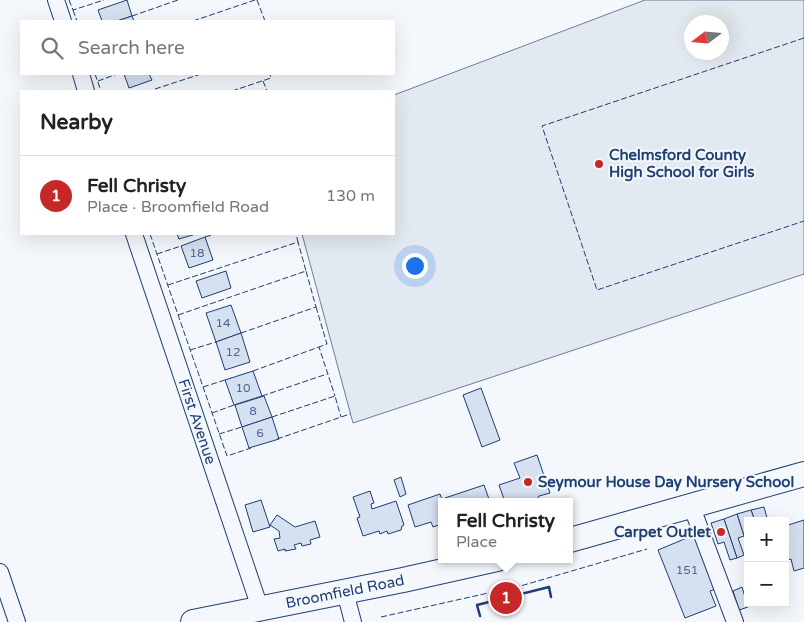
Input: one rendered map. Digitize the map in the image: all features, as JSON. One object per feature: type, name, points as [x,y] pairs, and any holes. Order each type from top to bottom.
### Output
[{"type":"main road","points":[[573,539],[804,474]]},
{"type":"main road","name":"Broomfield Road","points":[[193,622],[346,592],[479,563]]},
{"type":"street","points":[[56,0],[63,20]]},
{"type":"street","points":[[81,75],[86,90]]},
{"type":"street","name":"First Avenue","points":[[134,235],[260,608]]},
{"type":"street","points":[[691,505],[736,622]]},
{"type":"street","points":[[0,572],[17,622]]},
{"type":"street","points":[[346,592],[353,622]]},
{"type":"shaded area","name":"Chelmsford County High School for Girls","points":[[645,0],[804,0],[804,274],[353,423],[302,235],[395,235],[395,95]]},
{"type":"building","points":[[127,0],[132,16],[120,20],[102,20],[98,10]]},
{"type":"building","points":[[132,16],[134,20],[120,20]]},
{"type":"building","points":[[124,75],[150,75],[152,80],[129,88]]},
{"type":"building","points":[[177,235],[193,235],[179,239]]},
{"type":"building","points":[[205,237],[213,260],[189,268],[181,246]]},
{"type":"building","points":[[226,271],[231,288],[202,298],[196,281]]},
{"type":"building","points":[[231,305],[241,333],[216,342],[206,313]]},
{"type":"building","points":[[241,333],[250,362],[225,370],[216,342]]},
{"type":"building","points":[[253,371],[262,396],[234,405],[225,380]]},
{"type":"building","points":[[481,388],[500,440],[482,447],[463,395]]},
{"type":"building","points":[[264,396],[272,417],[242,427],[235,405]]},
{"type":"building","points":[[272,417],[279,439],[249,448],[242,427]]},
{"type":"building","name":"Seymour House Day Nursery School","points":[[537,455],[550,493],[538,498],[504,498],[499,485],[520,478],[514,463]]},
{"type":"building","points":[[401,477],[406,494],[400,497],[394,480]]},
{"type":"building","points":[[484,485],[489,498],[445,498]]},
{"type":"building","points":[[370,491],[374,503],[371,504],[372,509],[396,501],[404,525],[401,530],[388,534],[387,531],[380,534],[379,531],[363,536],[357,518],[360,517],[353,497]]},
{"type":"building","points":[[440,494],[442,498],[438,498],[438,525],[433,527],[431,522],[415,527],[408,505]]},
{"type":"building","points":[[261,500],[270,527],[253,532],[245,505]]},
{"type":"building","points":[[764,507],[767,517],[754,517],[751,510]]},
{"type":"building","points":[[751,510],[754,517],[744,517],[744,536],[737,514]]},
{"type":"building","points":[[737,514],[744,536],[738,538],[744,555],[737,558],[724,519]]},
{"type":"building","points":[[277,515],[295,527],[315,521],[320,537],[310,540],[311,544],[302,546],[301,543],[294,545],[296,549],[278,551],[274,539],[280,538],[279,531],[270,525]]},
{"type":"building","name":"Carpet Outlet","points":[[724,519],[737,558],[730,560],[724,542],[718,544],[711,523]]},
{"type":"building","points":[[804,520],[804,568],[794,571],[791,559],[789,560],[789,525]]},
{"type":"building","points":[[694,535],[716,589],[710,591],[716,606],[685,618],[658,550]]},
{"type":"building","points":[[742,587],[744,607],[748,607],[739,610],[733,591]]},
{"type":"fence","points":[[69,0],[73,10],[104,0]]},
{"type":"fence","points":[[132,16],[178,0]]},
{"type":"fence","points":[[196,20],[255,0]]},
{"type":"fence","points":[[257,0],[265,20]]},
{"type":"fence","points":[[73,10],[77,20]]},
{"type":"fence","points":[[804,38],[542,126],[597,290],[804,221]]},
{"type":"fence","points":[[95,75],[101,90]]},
{"type":"fence","points":[[98,81],[114,75]]},
{"type":"fence","points":[[155,89],[198,75]]},
{"type":"fence","points":[[235,90],[271,78],[270,75]]},
{"type":"fence","points":[[263,81],[267,90]]},
{"type":"fence","points":[[150,235],[227,456],[251,448]]},
{"type":"fence","points":[[205,237],[212,235]]},
{"type":"fence","points":[[168,285],[298,242],[296,235]]},
{"type":"fence","points":[[178,315],[306,271],[298,242]]},
{"type":"fence","points":[[157,254],[181,246]]},
{"type":"fence","points":[[241,333],[316,307],[306,271]]},
{"type":"fence","points":[[316,307],[327,344],[319,347]]},
{"type":"fence","points":[[190,350],[216,342]]},
{"type":"fence","points":[[253,371],[319,347],[335,396]]},
{"type":"fence","points":[[262,396],[327,374]]},
{"type":"fence","points":[[203,387],[225,380]]},
{"type":"fence","points":[[272,417],[335,396],[341,417]]},
{"type":"fence","points":[[212,413],[234,405]]},
{"type":"fence","points":[[277,439],[350,414]]},
{"type":"fence","points":[[219,434],[242,427]]},
{"type":"fence","points":[[381,617],[524,585],[647,549]]},
{"type":"wall","points":[[480,616],[477,605],[549,587],[551,597]]},
{"type":"place","name":"Chelmsford County High School for Girls","points":[[599,164]]},
{"type":"place","name":"Seymour House Day Nursery School","points":[[528,482]]},
{"type":"place","name":"Carpet Outlet","points":[[721,532]]},
{"type":"place","name":"Fell Christy","points":[[506,598]]}]
